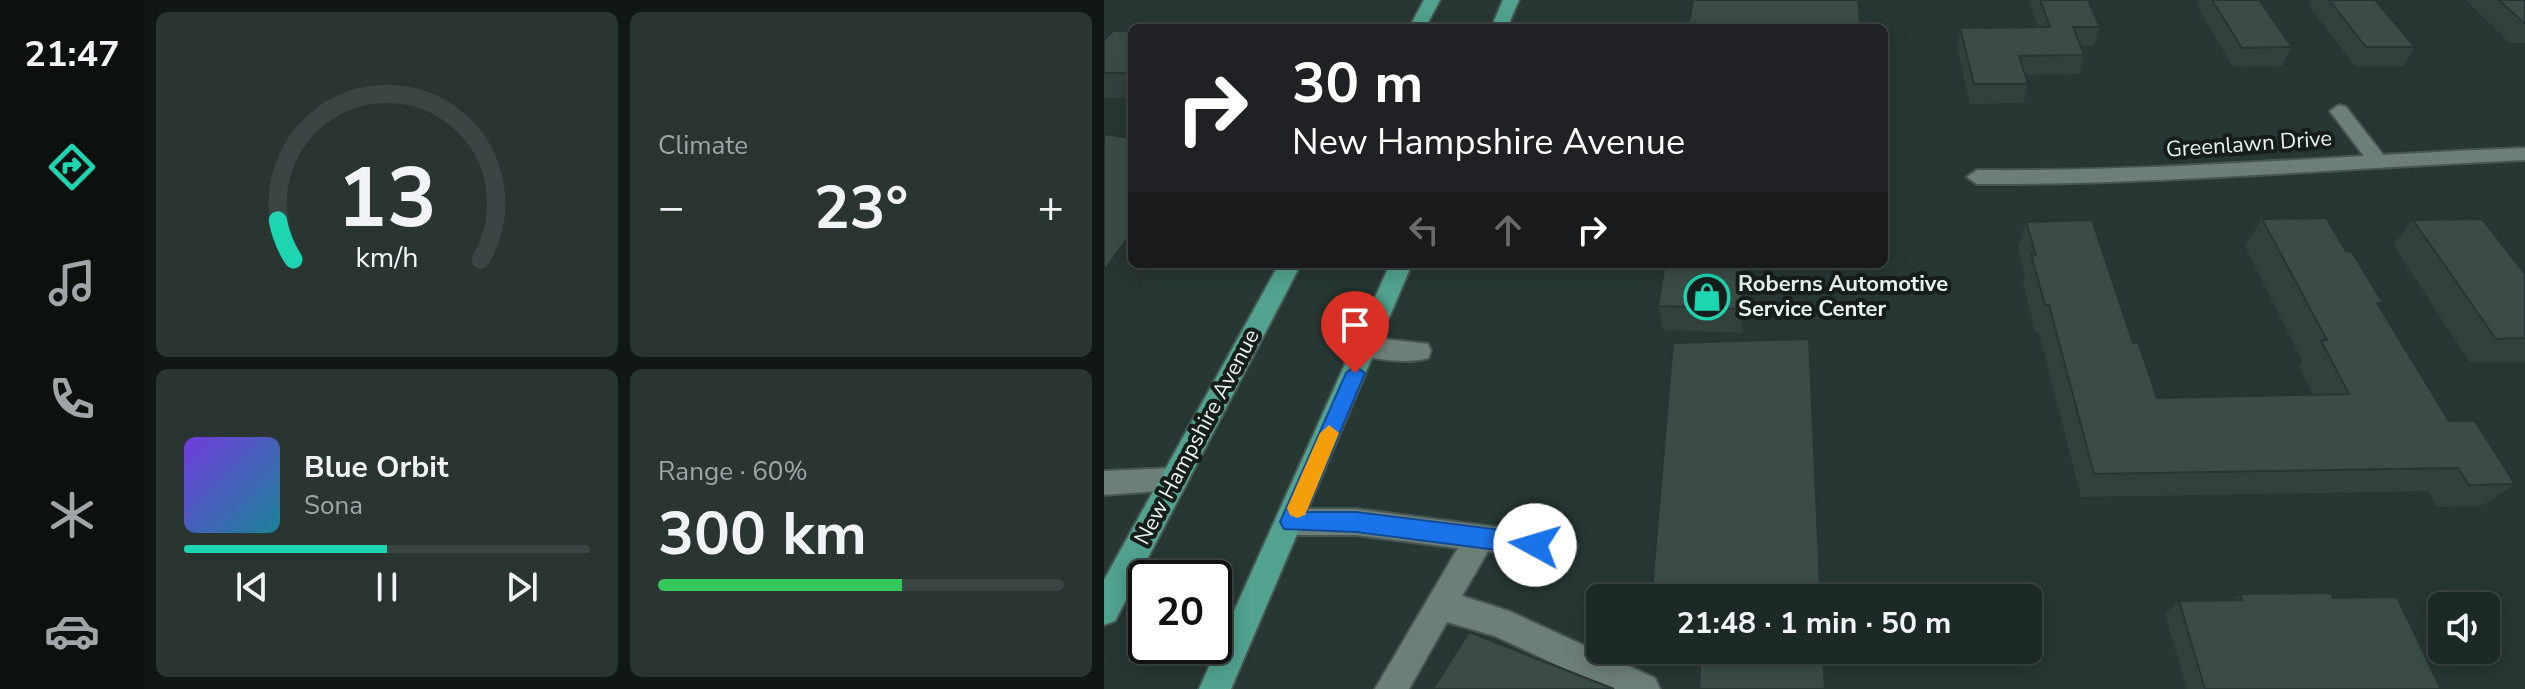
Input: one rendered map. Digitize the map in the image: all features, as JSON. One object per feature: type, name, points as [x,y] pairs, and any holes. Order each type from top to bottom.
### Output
[{"type":"main road","points":[[1419,24],[1432,0]]},
{"type":"main road","points":[[1501,24],[1511,0]]},
{"type":"main road","name":"New Hampshire Avenue","points":[[1104,610],[1288,268]]},
{"type":"main road","points":[[1215,689],[1291,522],[1399,268]]},
{"type":"street","points":[[2339,111],[2377,160]]},
{"type":"street","name":"Greenlawn Drive","points":[[1977,177],[2039,180],[2102,178],[2525,154]]},
{"type":"street","points":[[1367,347],[1419,351]]},
{"type":"street","points":[[1104,483],[1174,480]]},
{"type":"street","points":[[1291,522],[1356,522],[1563,547]]},
{"type":"street","points":[[1391,689],[1479,539]]},
{"type":"street","points":[[1439,605],[1498,622],[1644,689]]},
{"type":"building","points":[[1693,0],[1858,0],[1861,24],[1686,24]]},
{"type":"building","points":[[2040,0],[2088,0],[2100,27],[2073,27],[2084,55],[2019,56],[2028,84],[1974,84],[1960,28],[2050,27]]},
{"type":"building","points":[[2212,0],[2259,0],[2292,47],[2242,48]]},
{"type":"building","points":[[2329,0],[2375,0],[2415,47],[2366,47]]},
{"type":"building","points":[[2499,0],[2525,0],[2525,24]]},
{"type":"building","points":[[1113,31],[1128,31],[1128,73],[1104,73],[1104,40]]},
{"type":"building","points":[[1104,134],[1128,137],[1128,238],[1104,271]]},
{"type":"building","points":[[2326,218],[2346,251],[2352,252],[2383,303],[2377,303],[2449,421],[2475,421],[2515,484],[2469,485],[2458,468],[2094,474],[2049,305],[2045,305],[2031,254],[2036,255],[2026,222],[2092,220],[2133,343],[2138,342],[2157,398],[2349,394],[2321,341],[2327,340],[2262,219]]},
{"type":"building","points":[[2482,219],[2525,274],[2525,338],[2496,339],[2413,220]]},
{"type":"building","points":[[1664,268],[1744,268],[1741,309],[1658,306]]},
{"type":"building","points":[[1809,339],[1820,584],[1653,584],[1673,343]]},
{"type":"building","points":[[2331,593],[2333,598],[2397,597],[2441,689],[2205,689],[2179,601],[2242,600],[2240,594]]},
{"type":"building","points":[[1469,632],[1614,689],[1433,689]]},
{"type":"building","points":[[1700,664],[1824,664],[1825,689],[1699,689]]},
{"type":"slow traffic","points":[[1297,508],[1329,433]]},
{"type":"place","name":"Roberns Automotive Service Center","points":[[1707,297]]},
{"type":"route","points":[[1355,373],[1291,522],[1356,522],[1535,545]]}]
